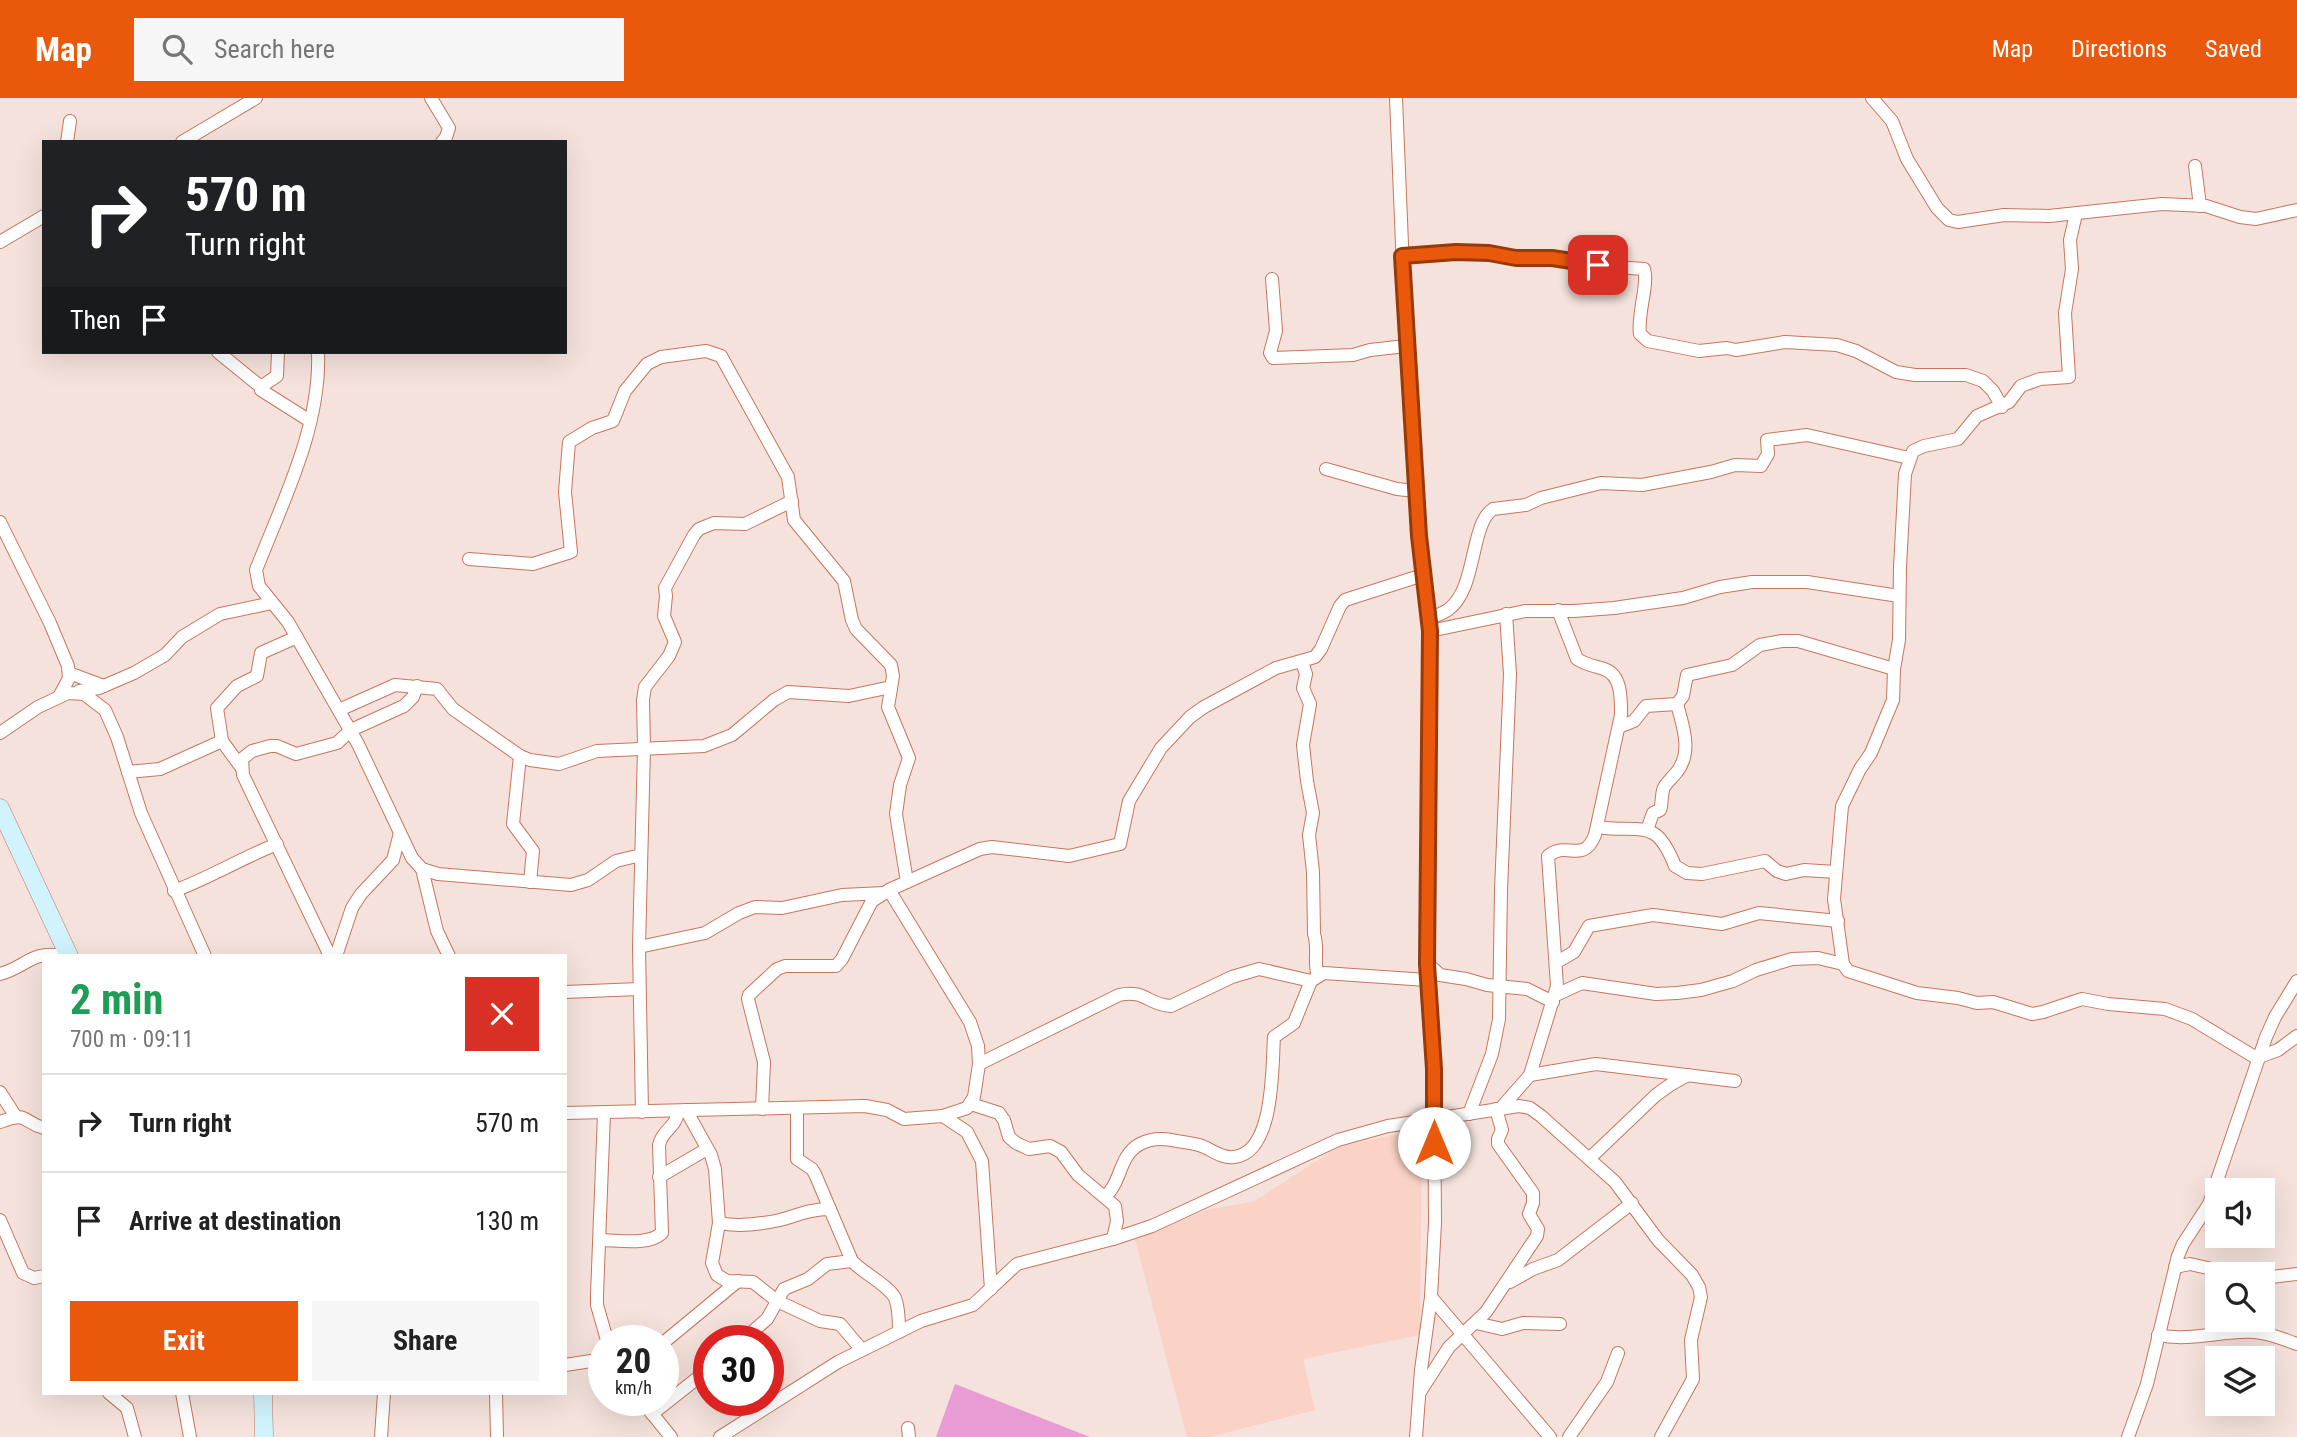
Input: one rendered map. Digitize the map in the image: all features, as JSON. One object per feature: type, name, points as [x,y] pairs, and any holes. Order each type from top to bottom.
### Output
[{"type":"street","points":[[187,140],[256,98]]},
{"type":"street","points":[[431,98],[449,128],[444,140]]},
{"type":"street","points":[[1396,98],[1406,346],[1423,575],[1430,625],[1427,980],[1434,1069],[1435,1223],[1432,1297],[1418,1394],[1416,1437]]},
{"type":"street","points":[[1872,98],[1892,121],[1907,159],[1937,208],[1950,220],[1958,222],[1993,215],[2076,214],[2162,204],[2200,206],[2256,219],[2297,211]]},
{"type":"street","points":[[67,140],[69,121]]},
{"type":"street","points":[[2195,166],[2200,206]]},
{"type":"street","points":[[2076,214],[2070,240],[2072,269],[2065,313],[2068,377],[2040,379],[2021,386],[2013,398],[2002,407],[1977,416],[1958,439],[1924,446],[1913,451],[1909,458],[1905,474],[1899,640],[1893,700],[1871,753],[1842,806],[1834,899],[1843,964],[1848,971],[1917,993],[1976,1003],[1993,1002],[2032,1014],[2082,999],[2165,1009],[2192,1019],[2258,1058]]},
{"type":"street","points":[[0,242],[42,217]]},
{"type":"street","points":[[1402,256],[1456,252],[1489,253],[1644,270],[1646,274],[1638,318],[1640,334],[1648,341],[1699,351],[1727,348],[1736,350],[1785,342],[1837,345],[1856,351],[1896,372],[1966,375],[1983,381],[1993,391],[2002,407]]},
{"type":"street","points":[[1272,279],[1276,323],[1270,354],[1273,358],[1345,356],[1406,346]]},
{"type":"street","points":[[469,559],[533,564],[571,552],[565,492],[569,442],[592,428],[613,421],[625,391],[647,364],[668,356],[706,351],[720,356],[788,477],[793,515],[797,524],[844,581],[856,629],[891,665],[893,676],[889,712],[909,760],[900,785],[896,814],[906,882]]},
{"type":"street","points":[[220,354],[261,387],[266,395],[310,421]]},
{"type":"street","points":[[261,387],[277,376],[278,354]]},
{"type":"street","points":[[318,354],[318,383],[310,421],[300,457],[256,570],[257,582],[297,637],[351,730],[412,858],[422,869],[437,931],[448,954]]},
{"type":"street","points":[[1430,625],[1458,600],[1471,568],[1482,521],[1493,509],[1526,505],[1541,498],[1601,483],[1642,485],[1735,465],[1761,466],[1768,454],[1767,440],[1778,438],[1807,435],[1909,458]]},
{"type":"street","points":[[1326,469],[1380,485],[1416,492]]},
{"type":"street","points":[[642,1112],[639,947],[643,721],[645,687],[669,656],[675,642],[664,616],[664,588],[690,540],[705,526],[722,523],[745,524],[792,501]]},
{"type":"street","points":[[0,522],[50,623],[69,673],[60,695]]},
{"type":"street","points":[[762,1109],[764,1062],[749,995],[777,969],[785,965],[836,966],[869,905],[887,891],[986,848],[1069,856],[1116,846],[1122,842],[1129,801],[1138,784],[1161,747],[1190,718],[1204,707],[1268,672],[1302,662],[1318,653],[1342,603],[1423,575]]},
{"type":"street","points":[[1430,625],[1525,611],[1614,608],[1683,598],[1738,583],[1807,582],[1899,596]]},
{"type":"street","points":[[0,733],[60,695],[105,686],[134,673],[165,655],[182,637],[220,614],[272,603]]},
{"type":"street","points":[[1499,1109],[1530,1075],[1555,998],[1558,976],[1548,856],[1557,851],[1581,851],[1591,845],[1619,727],[1621,696],[1616,679],[1612,673],[1577,659],[1558,610]]},
{"type":"street","points":[[1469,1114],[1497,1035],[1510,674],[1506,614]]},
{"type":"street","points":[[297,637],[261,653],[257,676],[237,686],[217,708],[222,741],[241,767],[329,954]]},
{"type":"street","points":[[1619,727],[1634,722],[1646,706],[1677,704],[1683,696],[1688,675],[1732,665],[1751,650],[1775,642],[1798,641],[1894,669]]},
{"type":"street","points":[[1105,1196],[1114,1187],[1119,1170],[1130,1153],[1140,1144],[1153,1139],[1167,1139],[1200,1145],[1223,1156],[1235,1157],[1248,1151],[1259,1136],[1269,1105],[1274,1037],[1294,1023],[1315,979],[1317,944],[1312,909],[1313,872],[1309,841],[1314,813],[1303,745],[1310,704],[1303,688],[1306,674],[1302,662]]},
{"type":"street","points":[[69,673],[105,686]]},
{"type":"street","points":[[339,710],[391,687],[417,686],[437,689],[453,709],[520,756],[559,764],[597,751],[713,744],[732,735],[774,700],[788,692],[849,696],[891,687]]},
{"type":"street","points":[[241,767],[245,754],[270,746],[299,754],[337,743],[351,730],[404,706],[413,697],[417,686]]},
{"type":"street","points":[[76,692],[84,694],[105,710],[117,737],[141,813],[204,954]]},
{"type":"street","points":[[1647,830],[1653,813],[1661,807],[1664,786],[1678,770],[1686,747],[1677,704]]},
{"type":"street","points":[[128,772],[155,771],[222,741]]},
{"type":"street","points":[[520,756],[513,824],[533,851],[530,882]]},
{"type":"street","points":[[1,812],[6,835],[68,954]]},
{"type":"street","points":[[1597,827],[1619,831],[1637,828],[1647,830],[1662,839],[1675,866],[1687,873],[1702,874],[1759,861],[1770,863],[1777,871],[1786,874],[1804,870],[1816,873],[1826,870],[1836,872]]},
{"type":"street","points":[[337,954],[352,908],[393,860],[400,833]]},
{"type":"street","points":[[174,891],[277,844]]},
{"type":"street","points":[[422,869],[438,874],[578,885],[616,862],[641,855]]},
{"type":"street","points":[[639,947],[705,933],[747,909],[782,908],[850,894],[887,891]]},
{"type":"street","points":[[567,1112],[865,1106],[887,1110],[901,1118],[943,1116],[962,1111],[971,1104],[979,1064],[978,1046],[970,1022],[887,891]]},
{"type":"street","points":[[1557,962],[1574,952],[1589,926],[1653,915],[1722,924],[1759,913],[1838,921]]},
{"type":"street","points":[[0,974],[14,971],[37,955],[42,955]]},
{"type":"street","points":[[1427,964],[1440,975],[1532,990],[1555,998],[1582,983],[1656,994],[1677,993],[1712,987],[1792,959],[1818,958],[1843,964]]},
{"type":"street","points":[[979,1064],[1119,995],[1137,992],[1164,1006],[1171,1006],[1232,977],[1259,969],[1315,979],[1332,973],[1427,980]]},
{"type":"street","points":[[2129,1437],[2147,1384],[2183,1244],[2209,1204],[2258,1058],[2275,1017],[2297,981]]},
{"type":"street","points":[[567,992],[639,989]]},
{"type":"street","points":[[2258,1058],[2278,1050],[2297,1036]]},
{"type":"street","points":[[1530,1075],[1596,1064],[1735,1081]]},
{"type":"street","points":[[1590,1158],[1656,1095],[1689,1075]]},
{"type":"street","points":[[0,1092],[16,1117]]},
{"type":"street","points":[[971,1104],[999,1113],[1009,1137],[1016,1143],[1029,1149],[1045,1145],[1055,1148],[1066,1158],[1078,1175],[1115,1206],[1117,1214],[1113,1239]]},
{"type":"street","points":[[720,1437],[806,1381],[862,1350],[921,1321],[973,1305],[1017,1264],[1153,1226],[1338,1140],[1388,1126],[1519,1107],[1530,1108],[1615,1182],[1658,1240],[1692,1275],[1701,1297],[1691,1340],[1693,1379],[1661,1437]]},
{"type":"street","points":[[797,1108],[797,1158],[812,1169],[852,1261],[895,1298],[900,1332]]},
{"type":"street","points":[[1418,1394],[1449,1347],[1476,1323],[1506,1284],[1538,1232],[1529,1214],[1533,1193],[1497,1142],[1502,1130],[1499,1109]]},
{"type":"street","points":[[682,1111],[711,1155],[715,1169],[719,1223],[713,1269],[722,1279],[756,1283],[777,1301],[820,1321],[840,1324],[862,1350]]},
{"type":"street","points":[[600,1240],[645,1240],[659,1236],[663,1227],[663,1210],[658,1153],[661,1137],[676,1123],[682,1111]]},
{"type":"street","points":[[603,1325],[597,1305],[604,1113]]},
{"type":"street","points":[[943,1116],[967,1132],[982,1161],[991,1289]]},
{"type":"street","points":[[0,1122],[25,1117],[42,1128]]},
{"type":"street","points":[[659,1177],[707,1149]]},
{"type":"street","points":[[1506,1284],[1533,1269],[1558,1261],[1632,1203]]},
{"type":"street","points":[[719,1223],[743,1225],[782,1219],[807,1211],[830,1209]]},
{"type":"street","points":[[0,1220],[23,1273],[34,1278],[42,1276]]},
{"type":"street","points":[[760,1325],[767,1319],[781,1291],[808,1279],[824,1266],[852,1261]]},
{"type":"street","points":[[2175,1267],[2190,1264],[2205,1267]]},
{"type":"street","points":[[2275,1277],[2297,1274]]},
{"type":"street","points":[[679,1330],[738,1281]]},
{"type":"street","points":[[1432,1297],[1550,1437]]},
{"type":"street","points":[[1476,1323],[1502,1329],[1523,1323],[1560,1324]]},
{"type":"street","points":[[2158,1335],[2199,1338],[2251,1332],[2268,1333],[2297,1344]]},
{"type":"street","points":[[1569,1437],[1604,1388],[1619,1353]]},
{"type":"street","points":[[567,1365],[588,1361]]},
{"type":"street","points":[[679,1393],[693,1382]]},
{"type":"street","points":[[111,1395],[127,1408],[135,1437]]},
{"type":"street","points":[[183,1395],[190,1437]]},
{"type":"street","points":[[262,1395],[264,1437]]},
{"type":"street","points":[[381,1437],[384,1395]]},
{"type":"street","points":[[496,1395],[497,1437]]},
{"type":"street","points":[[653,1416],[671,1437]]},
{"type":"shaded area","points":[[1422,1129],[1420,1335],[1303,1359],[1315,1410],[1210,1437],[1187,1437],[1135,1239],[1207,1210],[1255,1201],[1338,1147]]},
{"type":"shaded area","points":[[955,1384],[1090,1437],[936,1437]]},
{"type":"route","points":[[1434,1143],[1434,1069],[1427,980],[1430,631],[1419,536],[1402,256],[1456,252],[1489,253],[1598,265]]}]
